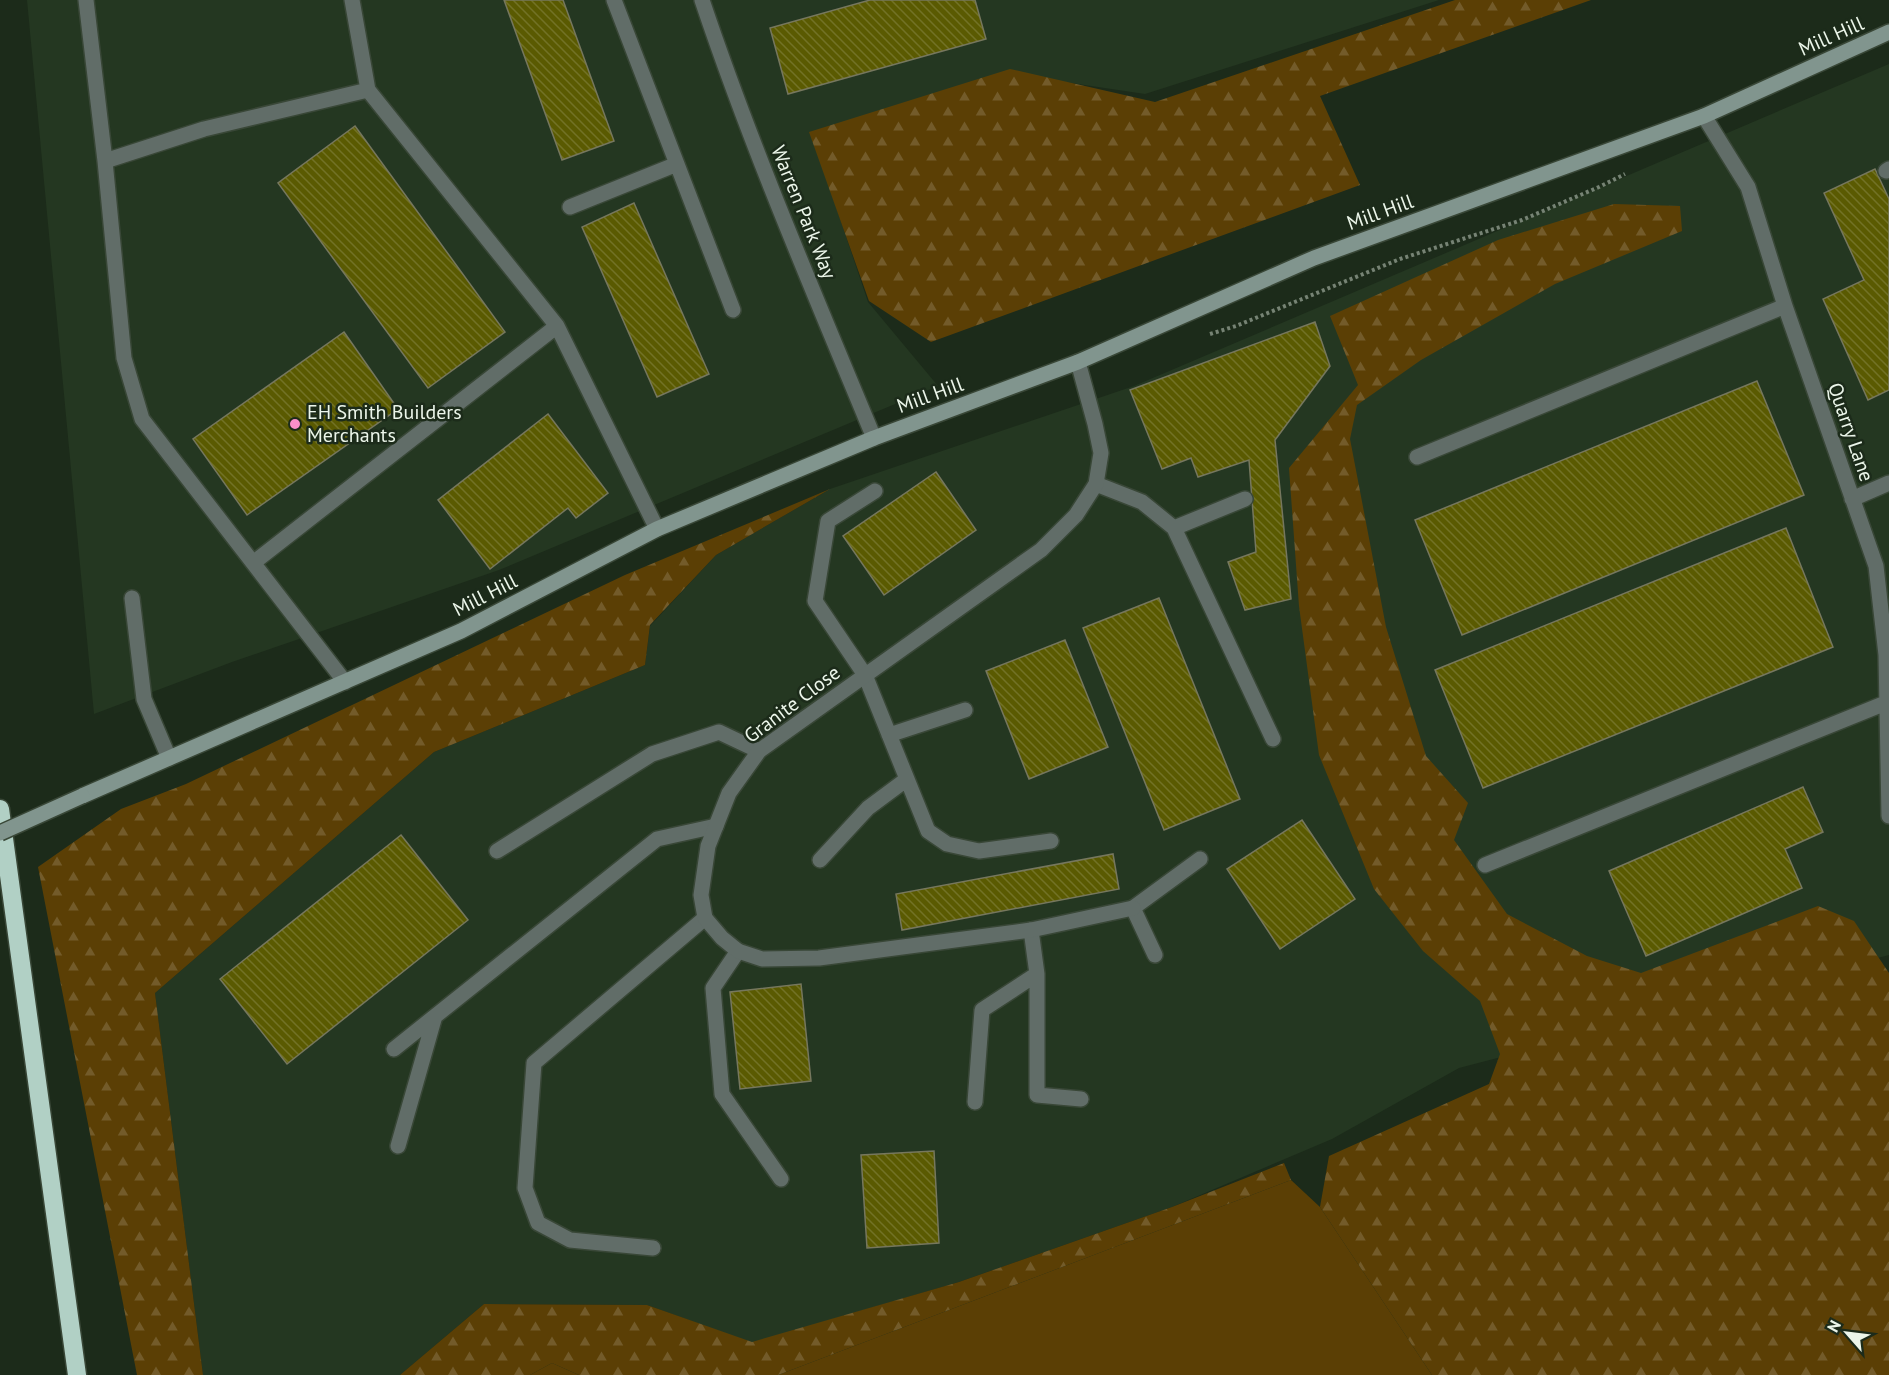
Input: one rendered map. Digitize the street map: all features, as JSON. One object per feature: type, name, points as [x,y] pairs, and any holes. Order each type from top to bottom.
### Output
[{"type":"highway","points":[[0,809],[77,1375]]},
{"type":"main road","name":"Mill Hill","points":[[0,833],[461,631],[657,529],[874,438],[1078,362],[1314,258],[1704,116],[1889,32]]},
{"type":"street","points":[[86,0],[105,161],[124,358],[142,419],[345,682]]},
{"type":"street","points":[[352,0],[368,90],[557,326],[657,529]]},
{"type":"street","points":[[614,0],[733,310]]},
{"type":"street","name":"Warren Park Way","points":[[702,0],[722,62],[794,246],[874,438]]},
{"type":"street","points":[[105,161],[204,129],[368,90]]},
{"type":"street","name":"Quarry Lane","points":[[1704,116],[1748,187],[1785,306],[1876,566],[1886,655],[1889,816]]},
{"type":"street","points":[[570,207],[677,164]]},
{"type":"street","points":[[1417,457],[1785,306]]},
{"type":"street","points":[[253,563],[557,326]]},
{"type":"street","name":"Granite Close","points":[[705,918],[701,895],[708,846],[729,793],[759,751],[1041,550],[1076,515],[1096,484],[1101,453],[1078,362]]},
{"type":"street","points":[[1852,499],[1889,483]]},
{"type":"street","points":[[1096,484],[1142,502],[1174,528],[1273,739]]},
{"type":"street","points":[[875,491],[828,521],[815,601],[865,675],[928,831],[947,844],[979,851],[1051,841]]},
{"type":"street","points":[[1174,528],[1245,499]]},
{"type":"street","points":[[132,598],[144,699],[169,758]]},
{"type":"street","points":[[1485,865],[1888,702]]},
{"type":"street","points":[[889,735],[965,710]]},
{"type":"street","points":[[497,851],[652,754],[719,732],[759,751]]},
{"type":"street","points":[[820,860],[868,808],[907,779]]},
{"type":"street","points":[[393,1048],[657,839],[716,826]]},
{"type":"street","points":[[653,1248],[570,1240],[538,1222],[525,1188],[534,1063],[705,918],[722,938],[738,951],[762,959],[819,958],[1031,930],[1133,909],[1200,859]]},
{"type":"street","points":[[1133,909],[1155,955]]},
{"type":"street","points":[[1031,930],[1037,974],[1037,1095],[1081,1100]]},
{"type":"street","points":[[738,951],[713,988],[722,1094],[781,1179]]},
{"type":"street","points":[[975,1102],[982,1010],[1037,974]]},
{"type":"street","points":[[398,1146],[435,1016]]},
{"type":"shaded area","points":[[27,0],[1439,0],[1145,94],[1005,73],[812,135],[868,302],[938,386],[499,570],[232,662],[94,714]]},
{"type":"shaded area","points":[[1889,64],[1889,955],[1459,1068],[1332,1139],[1172,1207],[959,1282],[752,1343],[647,1305],[484,1304],[400,1375],[203,1375],[155,993],[434,752],[645,665],[650,626],[716,555],[830,489],[1134,386]]},
{"type":"green space","points":[[1455,0],[1591,0],[1320,96],[1360,185],[931,342],[869,301],[809,132],[1010,69],[1155,102]]},
{"type":"green space","points":[[1614,204],[1680,206],[1682,231],[1555,284],[1421,360],[1357,405],[1350,439],[1386,627],[1426,756],[1468,803],[1454,840],[1507,914],[1587,956],[1641,973],[1818,906],[1854,921],[1889,973],[1889,1375],[1432,1375],[1320,1207],[1329,1156],[1489,1084],[1500,1054],[1480,1001],[1423,951],[1374,889],[1319,755],[1299,606],[1289,468],[1358,385],[1330,316],[1498,240]]},
{"type":"green space","points":[[830,489],[716,555],[650,625],[645,665],[434,752],[155,993],[203,1375],[137,1375],[38,867],[121,809],[186,784],[625,575]]},
{"type":"green space","points":[[1284,1163],[1291,1180],[778,1375],[579,1375],[552,1363],[530,1375],[400,1375],[484,1304],[647,1305],[752,1342],[959,1282],[1172,1207]]},
{"type":"green space","points":[[1291,1180],[1320,1207],[1432,1375],[778,1375]]},
{"type":"green space","points":[[552,1363],[579,1375],[530,1375]]},
{"type":"building","points":[[504,0],[563,0],[614,141],[562,160]]},
{"type":"building","points":[[870,0],[975,0],[986,39],[788,94],[770,28]]},
{"type":"building","points":[[355,126],[505,332],[428,388],[278,183]]},
{"type":"building","points":[[1875,169],[1889,199],[1889,390],[1868,400],[1823,299],[1864,280],[1824,193]]},
{"type":"building","points":[[634,203],[709,374],[657,397],[582,227]]},
{"type":"building","points":[[1315,322],[1330,366],[1275,440],[1291,599],[1245,610],[1228,562],[1256,552],[1249,460],[1198,477],[1191,458],[1162,469],[1130,390]]},
{"type":"building","name":"EH Smith Builders Merchants","points":[[344,332],[398,409],[247,515],[193,439]]},
{"type":"building","points":[[1757,381],[1804,495],[1462,635],[1415,520]]},
{"type":"building","points":[[548,414],[608,493],[576,518],[568,508],[490,569],[438,500]]},
{"type":"building","points":[[936,472],[976,530],[884,595],[843,536]]},
{"type":"building","points":[[1786,528],[1833,647],[1483,788],[1435,670]]},
{"type":"building","points":[[1159,598],[1240,799],[1164,830],[1083,628]]},
{"type":"building","points":[[1065,640],[1108,747],[1029,779],[986,671]]},
{"type":"building","points":[[1803,787],[1823,832],[1785,849],[1802,888],[1646,956],[1609,871]]},
{"type":"building","points":[[1302,820],[1355,899],[1280,949],[1227,869]]},
{"type":"building","points":[[401,835],[468,920],[287,1064],[220,979]]},
{"type":"building","points":[[1113,854],[1119,889],[902,930],[896,894]]},
{"type":"building","points":[[801,984],[811,1081],[740,1089],[730,992]]},
{"type":"building","points":[[934,1151],[939,1243],[867,1248],[861,1155]]},
{"type":"place","name":"EH Smith Builders Merchants","points":[[295,424]]}]
